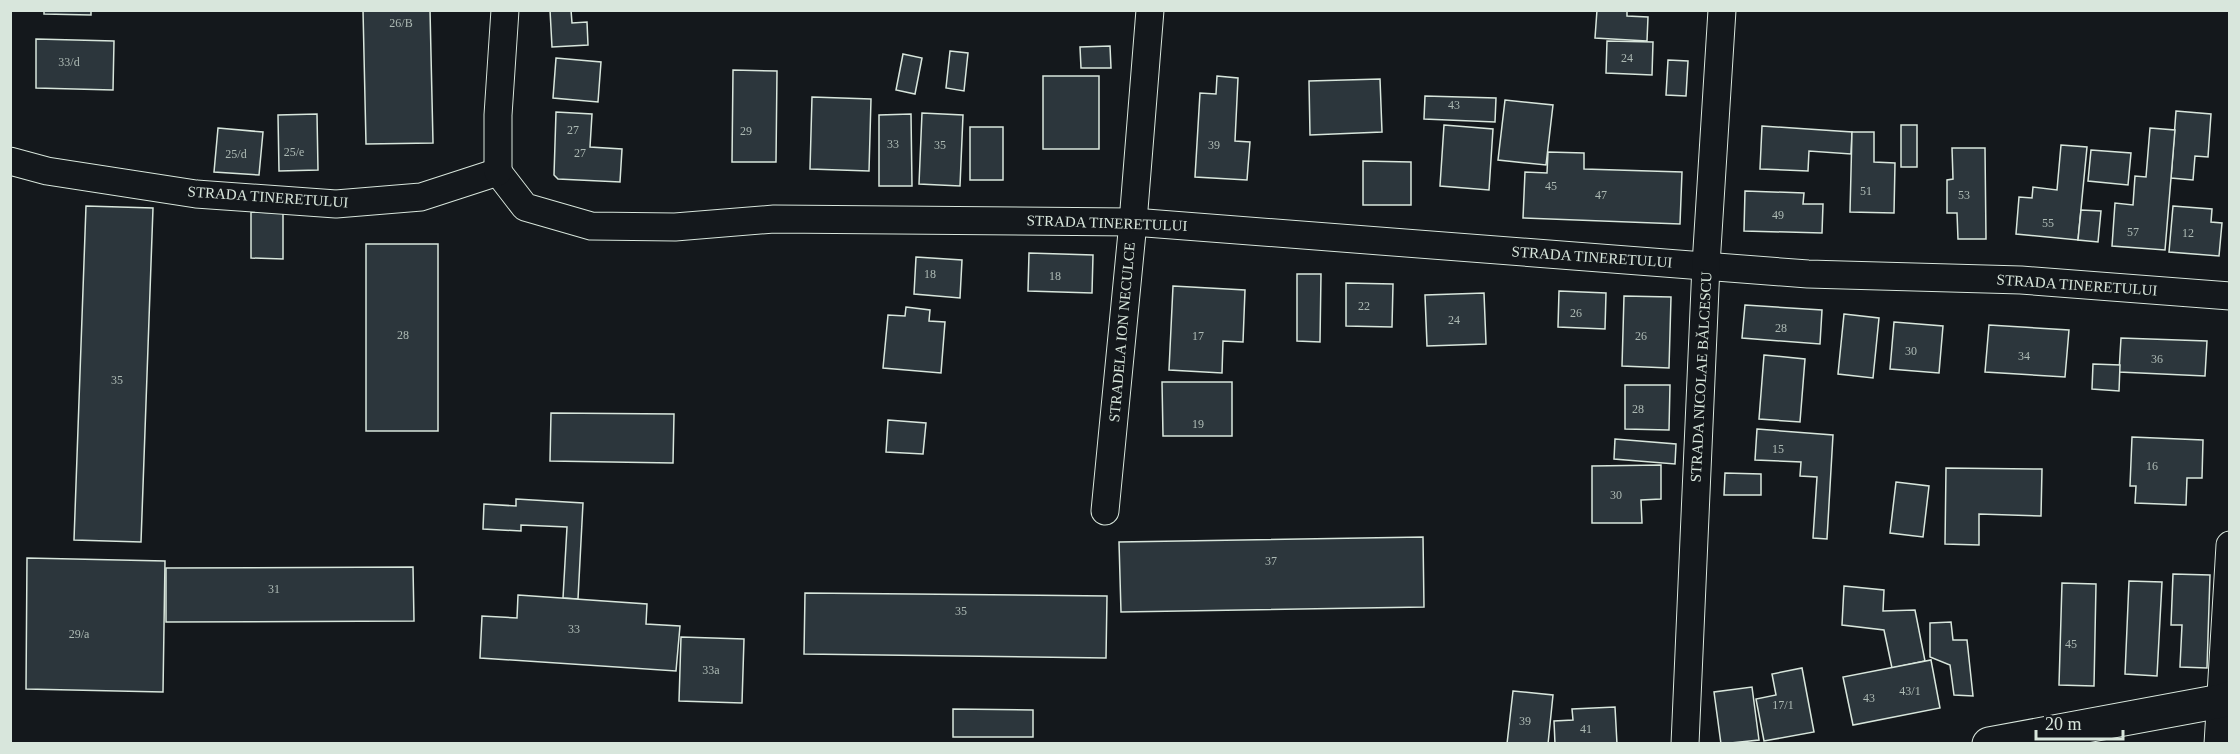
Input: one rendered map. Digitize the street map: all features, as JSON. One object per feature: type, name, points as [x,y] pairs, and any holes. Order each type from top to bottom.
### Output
[{"type":"main road","points":[[1989,744],[2225,700]]},
{"type":"street","points":[[498,172],[498,116],[506,10]]},
{"type":"street","name":"STRADELA ION NECULCE","points":[[1106,511],[1133,222],[1149,10]]},
{"type":"street","name":"STRADA NICOLAE BĂLCESCU","points":[[1685,744],[1706,265],[1722,10]]},
{"type":"street","name":"STRADA TINERETULUI","points":[[10,161],[47,171],[196,194],[336,204],[421,197],[498,172],[525,207],[591,226],[675,227],[774,219],[1133,222],[1808,274],[2021,279],[2229,296]]},
{"type":"street","points":[[2218,744],[2225,700],[2229,544]]},
{"type":"building","points":[[44,10],[91,10],[91,15],[44,14]]},
{"type":"building","points":[[363,10],[430,10],[433,143],[366,144]]},
{"type":"building","points":[[550,10],[571,10],[572,23],[587,22],[588,45],[552,47]]},
{"type":"building","points":[[1597,10],[1627,10],[1627,16],[1648,17],[1647,41],[1595,38]]},
{"type":"building","points":[[36,39],[114,41],[113,90],[36,88]]},
{"type":"building","points":[[1607,41],[1653,42],[1652,75],[1606,73]]},
{"type":"building","points":[[1110,46],[1111,68],[1081,68],[1080,47]]},
{"type":"building","points":[[950,51],[968,53],[964,91],[946,88]]},
{"type":"building","points":[[903,54],[922,58],[915,94],[896,90]]},
{"type":"building","points":[[556,58],[601,62],[598,102],[553,98]]},
{"type":"building","points":[[1668,60],[1688,61],[1686,96],[1666,95]]},
{"type":"building","points":[[733,70],[777,71],[776,162],[732,162]]},
{"type":"building","points":[[1043,76],[1099,76],[1099,149],[1043,149]]},
{"type":"building","points":[[1217,76],[1238,78],[1235,141],[1250,142],[1247,180],[1195,177],[1200,93],[1216,94]]},
{"type":"building","points":[[1380,79],[1382,132],[1310,135],[1309,81]]},
{"type":"building","points":[[1425,96],[1496,98],[1495,122],[1424,119]]},
{"type":"building","points":[[812,97],[871,99],[869,171],[810,169]]},
{"type":"building","points":[[1505,100],[1553,105],[1546,165],[1498,160]]},
{"type":"building","points":[[2176,111],[2211,114],[2208,157],[2195,156],[2193,180],[2171,178]]},
{"type":"building","points":[[556,112],[592,114],[590,147],[622,149],[620,182],[558,179],[554,175]]},
{"type":"building","points":[[922,113],[963,115],[960,186],[919,184]]},
{"type":"building","points":[[317,114],[318,170],[279,171],[278,115]]},
{"type":"building","points":[[911,114],[912,186],[879,186],[879,115]]},
{"type":"building","points":[[1444,125],[1493,129],[1489,190],[1440,186]]},
{"type":"building","points":[[1901,125],[1917,125],[1917,167],[1901,167]]},
{"type":"building","points":[[1762,126],[1852,132],[1851,154],[1809,151],[1808,171],[1760,169]]},
{"type":"building","points":[[970,127],[1003,127],[1003,180],[970,180]]},
{"type":"building","points":[[218,128],[263,132],[259,175],[214,172]]},
{"type":"building","points":[[2150,128],[2175,130],[2165,250],[2112,246],[2115,203],[2133,205],[2135,176],[2146,177]]},
{"type":"building","points":[[1852,132],[1874,132],[1874,162],[1895,163],[1894,213],[1850,212]]},
{"type":"building","points":[[2061,145],[2087,147],[2078,240],[2016,234],[2019,197],[2032,198],[2033,187],[2057,190]]},
{"type":"building","points":[[1952,148],[1985,148],[1986,239],[1958,239],[1957,213],[1947,213],[1947,180],[1953,179]]},
{"type":"building","points":[[2091,150],[2131,153],[2128,185],[2088,181]]},
{"type":"building","points":[[1548,152],[1584,153],[1584,169],[1682,172],[1680,224],[1523,218],[1525,172],[1547,173]]},
{"type":"building","points":[[1363,161],[1411,162],[1411,205],[1363,205]]},
{"type":"building","points":[[1745,191],[1804,193],[1803,204],[1823,204],[1822,233],[1744,231]]},
{"type":"building","points":[[86,206],[153,208],[141,542],[74,540]]},
{"type":"building","points":[[2173,206],[2212,209],[2211,222],[2222,223],[2219,256],[2169,252]]},
{"type":"building","points":[[2081,210],[2101,211],[2098,242],[2078,240]]},
{"type":"building","points":[[251,212],[283,213],[283,259],[251,258]]},
{"type":"building","points":[[366,244],[438,244],[438,431],[366,431]]},
{"type":"building","points":[[1029,253],[1093,255],[1092,293],[1028,291]]},
{"type":"building","points":[[916,257],[962,260],[960,298],[914,294]]},
{"type":"building","points":[[1297,274],[1321,274],[1320,342],[1297,341]]},
{"type":"building","points":[[1346,283],[1393,284],[1392,327],[1346,326]]},
{"type":"building","points":[[1173,286],[1245,290],[1243,342],[1223,341],[1222,373],[1169,370]]},
{"type":"building","points":[[1559,291],[1606,293],[1605,329],[1558,327]]},
{"type":"building","points":[[1484,293],[1486,344],[1427,346],[1425,295]]},
{"type":"building","points":[[1624,296],[1671,297],[1669,368],[1622,366]]},
{"type":"building","points":[[1745,305],[1822,310],[1820,344],[1742,338]]},
{"type":"building","points":[[906,307],[930,310],[929,321],[945,322],[941,373],[883,368],[888,315],[905,316]]},
{"type":"building","points":[[1844,314],[1879,318],[1873,378],[1838,374]]},
{"type":"building","points":[[1894,322],[1943,326],[1939,373],[1890,369]]},
{"type":"building","points":[[1989,325],[2069,330],[2065,377],[1985,372]]},
{"type":"building","points":[[2121,338],[2207,341],[2205,376],[2119,372]]},
{"type":"building","points":[[1764,355],[1805,359],[1800,422],[1759,419]]},
{"type":"building","points":[[2093,364],[2120,365],[2119,391],[2092,389]]},
{"type":"building","points":[[1162,382],[1232,382],[1232,436],[1163,436]]},
{"type":"building","points":[[1625,385],[1670,385],[1669,430],[1625,429]]},
{"type":"building","points":[[551,413],[674,414],[673,463],[550,461]]},
{"type":"building","points":[[888,420],[926,423],[923,454],[886,452]]},
{"type":"building","points":[[1757,429],[1833,435],[1827,539],[1813,538],[1817,477],[1800,476],[1801,462],[1755,460]]},
{"type":"building","points":[[2132,437],[2203,440],[2202,478],[2187,478],[2186,505],[2135,503],[2136,486],[2130,486]]},
{"type":"building","points":[[1615,439],[1676,444],[1675,464],[1614,459]]},
{"type":"building","points":[[1661,465],[1661,499],[1641,500],[1642,523],[1592,523],[1592,466]]},
{"type":"building","points":[[1946,468],[2042,469],[2041,516],[1979,514],[1979,545],[1945,544]]},
{"type":"building","points":[[1725,473],[1761,474],[1761,495],[1724,495]]},
{"type":"building","points":[[1896,482],[1929,486],[1923,537],[1890,533]]},
{"type":"building","points":[[516,499],[583,503],[578,599],[563,598],[567,527],[521,525],[521,531],[483,529],[484,504],[516,506]]},
{"type":"building","points":[[1423,537],[1424,607],[1121,612],[1119,542]]},
{"type":"building","points":[[27,558],[165,561],[163,692],[26,689]]},
{"type":"building","points":[[413,567],[414,621],[166,622],[166,568]]},
{"type":"building","points":[[2173,574],[2210,575],[2207,668],[2180,667],[2182,625],[2171,625]]},
{"type":"building","points":[[2129,581],[2162,582],[2157,676],[2125,674]]},
{"type":"building","points":[[2062,583],[2096,584],[2094,686],[2059,685]]},
{"type":"building","points":[[1844,586],[1884,590],[1883,611],[1915,610],[1925,661],[1892,668],[1884,630],[1842,625]]},
{"type":"building","points":[[805,593],[1107,596],[1106,658],[804,654]]},
{"type":"building","points":[[518,595],[647,604],[646,624],[680,626],[676,671],[480,658],[482,616],[517,618]]},
{"type":"building","points":[[1951,622],[1953,640],[1967,640],[1973,696],[1954,695],[1950,665],[1930,657],[1930,623]]},
{"type":"building","points":[[681,637],[744,639],[742,703],[679,701]]},
{"type":"building","points":[[1931,660],[1940,708],[1853,725],[1843,677]]},
{"type":"building","points":[[1802,668],[1814,732],[1764,741],[1756,699],[1776,695],[1772,674]]},
{"type":"building","points":[[1752,687],[1759,740],[1721,744],[1714,692]]},
{"type":"building","points":[[1513,691],[1553,695],[1548,744],[1507,744]]},
{"type":"building","points":[[1615,707],[1617,744],[1555,744],[1554,721],[1573,720],[1572,709]]},
{"type":"building","points":[[953,709],[1033,710],[1033,737],[953,737]]}]
